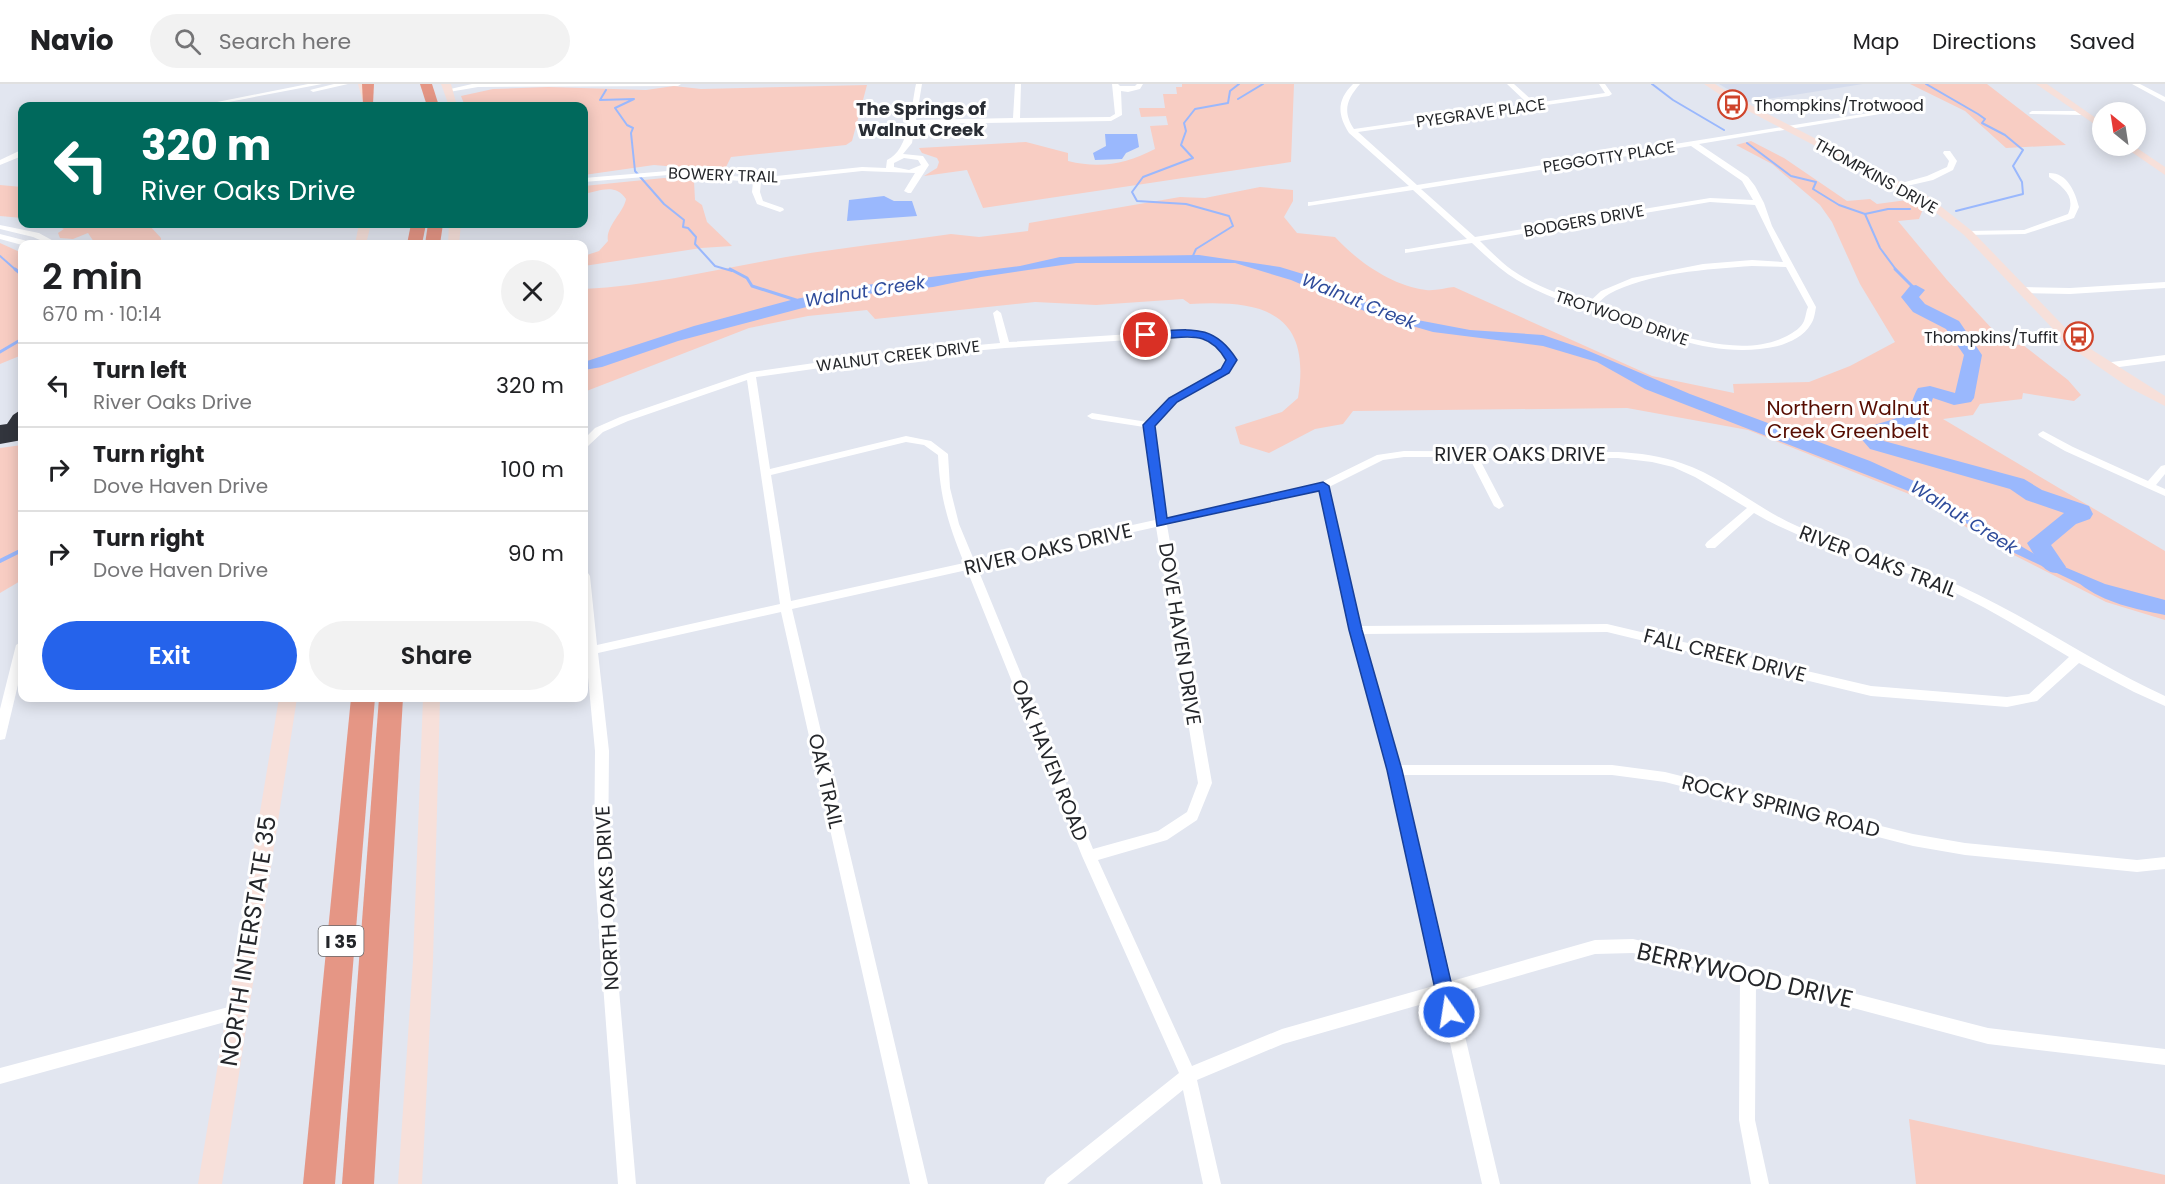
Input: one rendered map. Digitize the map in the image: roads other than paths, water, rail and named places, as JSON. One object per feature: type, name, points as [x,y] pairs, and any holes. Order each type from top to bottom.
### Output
[{"type":"highway","points":[[368,84],[368,102]]},
{"type":"highway","points":[[418,102],[419,85]]},
{"type":"highway","points":[[419,85],[431,102]]},
{"type":"highway","name":"I 35","points":[[319,1184],[363,702]]},
{"type":"highway","name":"I 35","points":[[358,1184],[391,702]]},
{"type":"street","points":[[222,102],[319,84]]},
{"type":"street","points":[[248,102],[345,84]]},
{"type":"street","points":[[363,84],[368,102]]},
{"type":"street","points":[[452,102],[447,87],[678,84]]},
{"type":"street","points":[[893,163],[908,142],[919,84]]},
{"type":"street","points":[[1016,121],[1018,84]]},
{"type":"street","points":[[911,122],[1110,122],[1119,115],[1116,86],[1132,90],[1140,84]]},
{"type":"street","name":"TROTWOOD DRIVE","points":[[1357,84],[1344,97],[1342,105],[1345,121],[1352,131],[1413,188],[1523,281],[1589,307],[1696,343],[1745,347],[1766,346],[1790,340],[1802,333],[1812,320],[1812,308],[1768,226],[1760,202],[1745,179],[1692,143]]},
{"type":"street","points":[[1510,84],[1534,105]]},
{"type":"street","name":"PYEGRAVE PLACE","points":[[1352,131],[1610,94],[1602,84]]},
{"type":"street","name":"THOMPKINS DRIVE","points":[[1709,84],[1925,199],[1968,233],[2074,344],[2104,366],[2165,402]]},
{"type":"street","points":[[2041,84],[2092,120]]},
{"type":"street","points":[[2135,84],[2165,100]]},
{"type":"street","name":"PEGGOTTY PLACE","points":[[1311,204],[1907,109]]},
{"type":"street","points":[[2032,113],[2082,113]]},
{"type":"street","points":[[908,142],[918,157],[926,162],[913,179],[913,186],[908,191]]},
{"type":"street","points":[[0,156],[18,149]]},
{"type":"street","points":[[1901,186],[1941,174],[1950,168],[1953,161],[1947,153]]},
{"type":"street","points":[[0,163],[18,155]]},
{"type":"street","points":[[2143,156],[2165,171]]},
{"type":"street","points":[[893,163],[918,157]]},
{"type":"street","points":[[893,163],[913,179]]},
{"type":"street","name":"BOWERY TRAIL","points":[[588,180],[663,173],[757,180],[862,169],[893,163]]},
{"type":"street","points":[[903,172],[922,168]]},
{"type":"street","points":[[1968,233],[2025,232],[2071,216],[2075,207],[2070,188],[2052,175]]},
{"type":"street","points":[[757,180],[756,192],[760,202],[780,210]]},
{"type":"street","name":"BODGERS DRIVE","points":[[1408,252],[1710,200],[1760,202]]},
{"type":"street","points":[[0,227],[36,235],[47,240]]},
{"type":"street","points":[[28,240],[36,235]]},
{"type":"street","points":[[0,236],[18,241]]},
{"type":"street","points":[[1589,307],[1604,293],[1632,281],[1703,267],[1752,263],[1788,265]]},
{"type":"street","points":[[2022,290],[2070,291],[2165,285]]},
{"type":"street","points":[[998,313],[1005,345]]},
{"type":"street","name":"WALNUT CREEK DRIVE","points":[[588,440],[599,430],[624,419],[751,375],[877,357],[1005,345],[1192,333],[1211,336],[1224,347],[1232,360],[1225,371],[1173,400],[1149,425]]},
{"type":"street","points":[[2104,366],[2165,358]]},
{"type":"street","name":"OAK TRAIL","points":[[751,375],[786,607],[919,1184]]},
{"type":"street","points":[[1092,416],[1149,425]]},
{"type":"street","name":"DOVE HAVEN DRIVE","points":[[1089,856],[1162,836],[1192,816],[1204,783],[1161,523],[1149,425]]},
{"type":"street","points":[[2043,434],[2069,449],[2165,493]]},
{"type":"street","name":"OAK HAVEN ROAD","points":[[767,473],[834,459],[906,439],[927,443],[943,454],[945,488],[954,524],[1089,856],[1188,1076],[1212,1184]]},
{"type":"street","points":[[1472,453],[1499,506]]},
{"type":"street","name":"RIVER OAKS DRIVE","points":[[588,651],[1323,486],[1381,457],[1472,453],[1618,455]]},
{"type":"street","name":"RIVER OAKS TRAIL","points":[[1618,455],[1642,456],[1684,467],[1752,509],[1824,542],[1924,574],[1961,591],[2126,684],[2165,701]]},
{"type":"street","points":[[2149,486],[2165,468]]},
{"type":"street","points":[[1323,486],[1355,630],[1395,770],[1444,990],[1491,1184]]},
{"type":"street","points":[[1711,545],[1752,509]]},
{"type":"street","name":"FALL CREEK DRIVE","points":[[1355,630],[1607,628],[1871,691],[2007,702],[2033,698],[2077,657]]},
{"type":"street","name":"NORTH OAKS DRIVE","points":[[588,658],[602,751],[601,864],[627,1184]]},
{"type":"street","points":[[0,735],[18,661]]},
{"type":"street","name":"NORTH INTERSTATE 35","points":[[210,1184],[287,702]]},
{"type":"street","points":[[410,1184],[423,961],[431,702]]},
{"type":"street","name":"ROCKY SPRING ROAD","points":[[1395,770],[1612,770],[1655,775],[1913,840],[1965,849],[2137,866],[2165,863]]},
{"type":"street","name":"BERRYWOOD DRIVE","points":[[1053,1184],[1188,1076],[1282,1036],[1595,947],[1633,946],[1748,973],[1988,1036],[2165,1057]]},
{"type":"street","points":[[1748,973],[1747,1120],[1760,1184]]},
{"type":"street","points":[[0,1076],[236,1011]]},
{"type":"water","points":[[1105,134],[1137,134],[1139,147],[1126,153],[1122,159],[1095,160],[1093,153],[1106,146]]},
{"type":"water","points":[[884,196],[894,201],[912,201],[917,216],[847,221],[849,200]]},
{"type":"water","name":"Walnut Creek","points":[[1199,255],[1280,267],[1303,274],[1387,312],[1412,319],[1470,330],[1543,335],[1584,349],[1690,394],[1870,461],[1925,486],[1973,518],[2036,555],[2105,584],[2165,600],[2165,615],[2110,601],[2006,549],[1929,499],[1645,389],[1597,362],[1543,346],[1433,332],[1374,315],[1291,280],[1235,263],[1076,263],[981,277],[933,287],[848,296],[678,341],[602,367],[588,369],[588,361],[694,326],[791,300],[866,285],[1020,266],[1060,257]]},
{"type":"waterway","points":[[1192,258],[1196,249],[1233,226],[1229,216],[1186,204],[1137,201],[1132,192],[1143,177],[1193,158],[1181,145],[1186,131],[1184,123],[1195,109],[1228,103],[1230,91],[1239,84]]},
{"type":"waterway","points":[[1238,99],[1263,84]]},
{"type":"waterway","points":[[1652,84],[1673,100],[1724,130]]},
{"type":"waterway","points":[[1926,84],[1978,114],[1985,119],[1982,123],[2005,135],[2023,150],[2013,166],[2022,182],[2023,194],[1956,211]]},
{"type":"waterway","points":[[606,90],[600,100],[634,99],[615,108],[627,125],[633,128],[631,133],[635,171],[664,204],[684,220],[683,227],[688,228],[696,237],[695,244],[715,266],[732,271]]},
{"type":"waterway","points":[[1747,143],[1791,176],[1816,182],[1813,189],[1839,205],[1865,214]]},
{"type":"waterway","points":[[1865,214],[1888,209],[1910,209]]},
{"type":"waterway","points":[[1865,214],[1880,248],[1897,271]]},
{"type":"waterway","points":[[0,256],[17,271]]},
{"type":"waterway","name":"Walnut Creek","points":[[730,269],[747,278],[752,286],[796,300]]},
{"type":"waterway","points":[[1897,271],[1916,290]]},
{"type":"waterway","points":[[1916,290],[1910,297],[1919,308],[1953,325],[1973,355],[1964,398],[1954,399],[1935,392],[1925,392],[1917,411],[1911,418],[1897,426],[1868,435],[1877,445],[2017,484],[2027,488],[2034,495],[2081,511],[2082,514],[2068,519],[2059,528]]},
{"type":"waterway","points":[[0,352],[18,341]]},
{"type":"waterway","points":[[2055,567],[2038,543],[2056,531]]},
{"type":"waterway","points":[[0,561],[18,552]]},
{"type":"place","name":"Thompkins/Trotwood","points":[[1733,105]]},
{"type":"place","name":"Thompkins/Tuffit","points":[[2079,337]]},
{"type":"district","name":"The Springs of Walnut Creek","points":[[921,118]]},
{"type":"park label","name":"Northern Walnut Creek Greenbelt","points":[[1848,420]]}]
